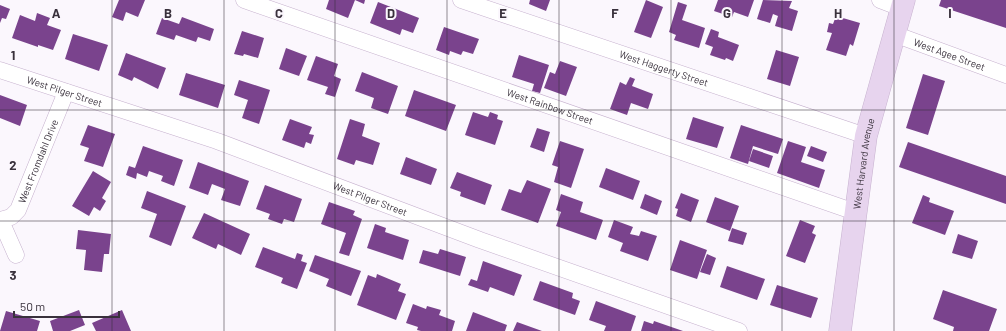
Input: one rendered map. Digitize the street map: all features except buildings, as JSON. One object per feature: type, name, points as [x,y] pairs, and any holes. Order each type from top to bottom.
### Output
[{"type":"main road","name":"West Harvard Avenue","points":[[840,331],[866,136],[903,4]]},
{"type":"street","name":"West Rainbow Street","points":[[244,0],[855,212]]},
{"type":"street","name":"West Haggerty Street","points":[[461,0],[866,136]]},
{"type":"street","points":[[880,0],[903,4]]},
{"type":"street","name":"West Agee Street","points":[[894,34],[1006,75]]},
{"type":"street","name":"West Pilger Street","points":[[0,70],[217,141],[480,240],[739,331]]},
{"type":"street","name":"West Fromdahl Drive","points":[[0,220],[11,218],[18,210],[66,92]]},
{"type":"street","points":[[0,220],[16,255]]}]
